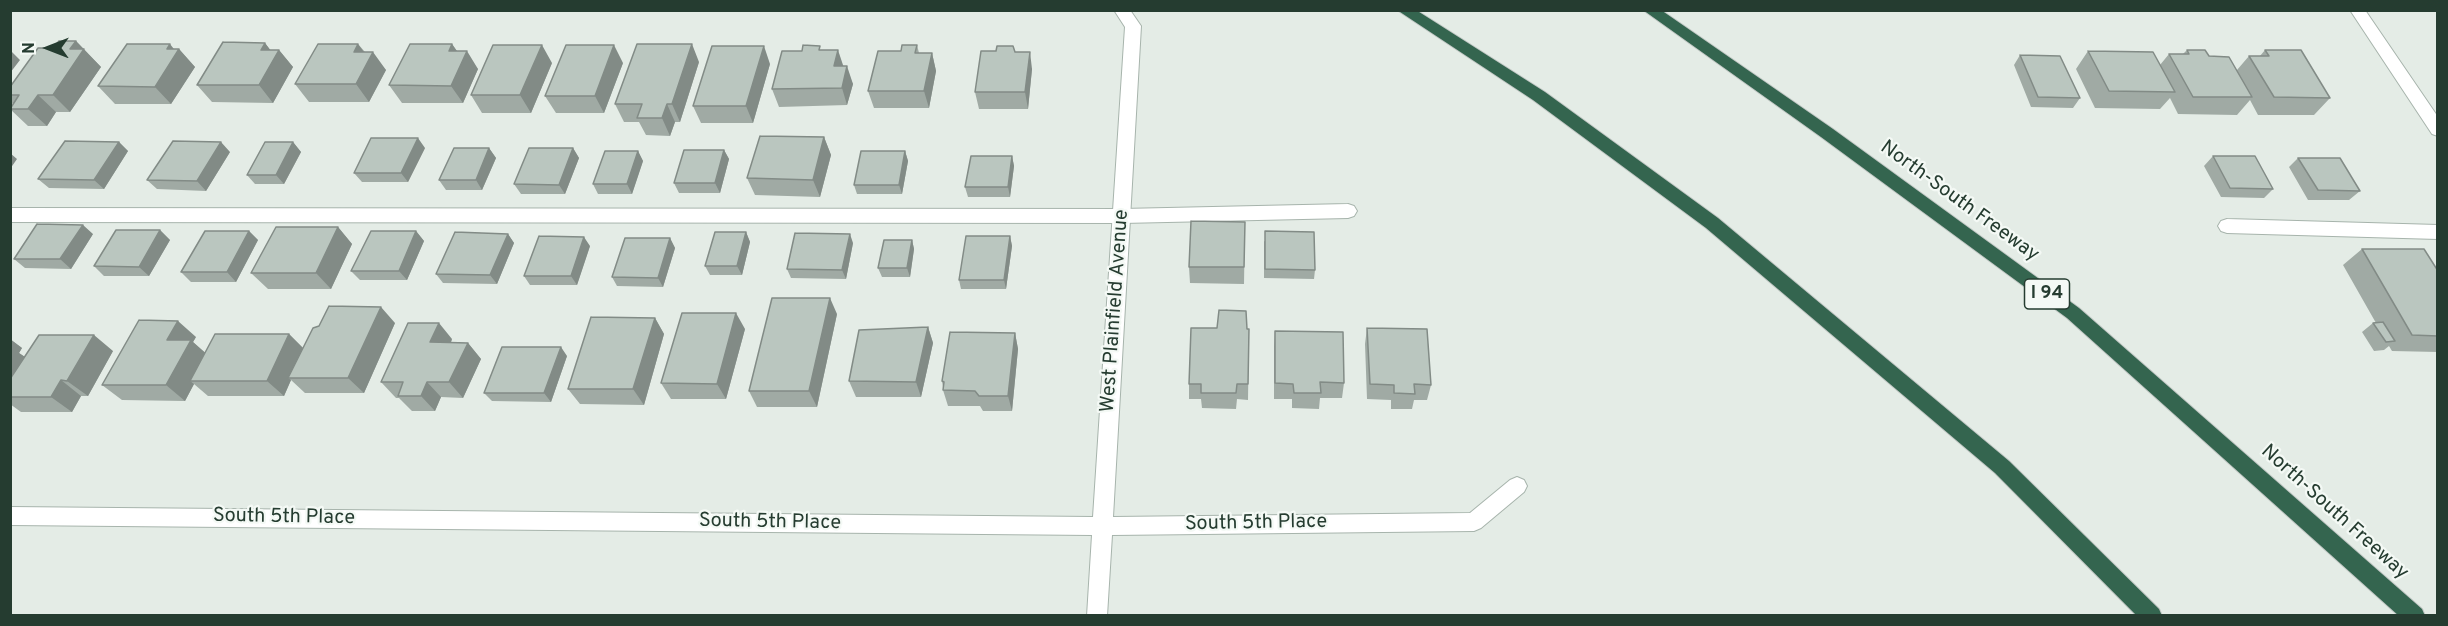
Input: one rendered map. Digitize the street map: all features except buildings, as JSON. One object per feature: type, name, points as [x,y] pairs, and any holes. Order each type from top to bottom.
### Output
[{"type":"highway","points":[[1404,10],[1539,96],[1712,223],[2001,466],[2152,615]]},
{"type":"highway","name":"North-South Freeway","points":[[1650,10],[1827,133],[2073,313],[2415,615]]},
{"type":"street","name":"West Plainfield Avenue","points":[[1097,615],[1132,26],[1121,10]]},
{"type":"street","points":[[2357,10],[2438,130]]},
{"type":"street","points":[[10,215],[1122,216],[1348,211]]},
{"type":"street","points":[[2227,226],[2438,232]]},
{"type":"street","name":"South 5th Place","points":[[10,516],[1103,526],[1474,522],[1517,486]]}]
